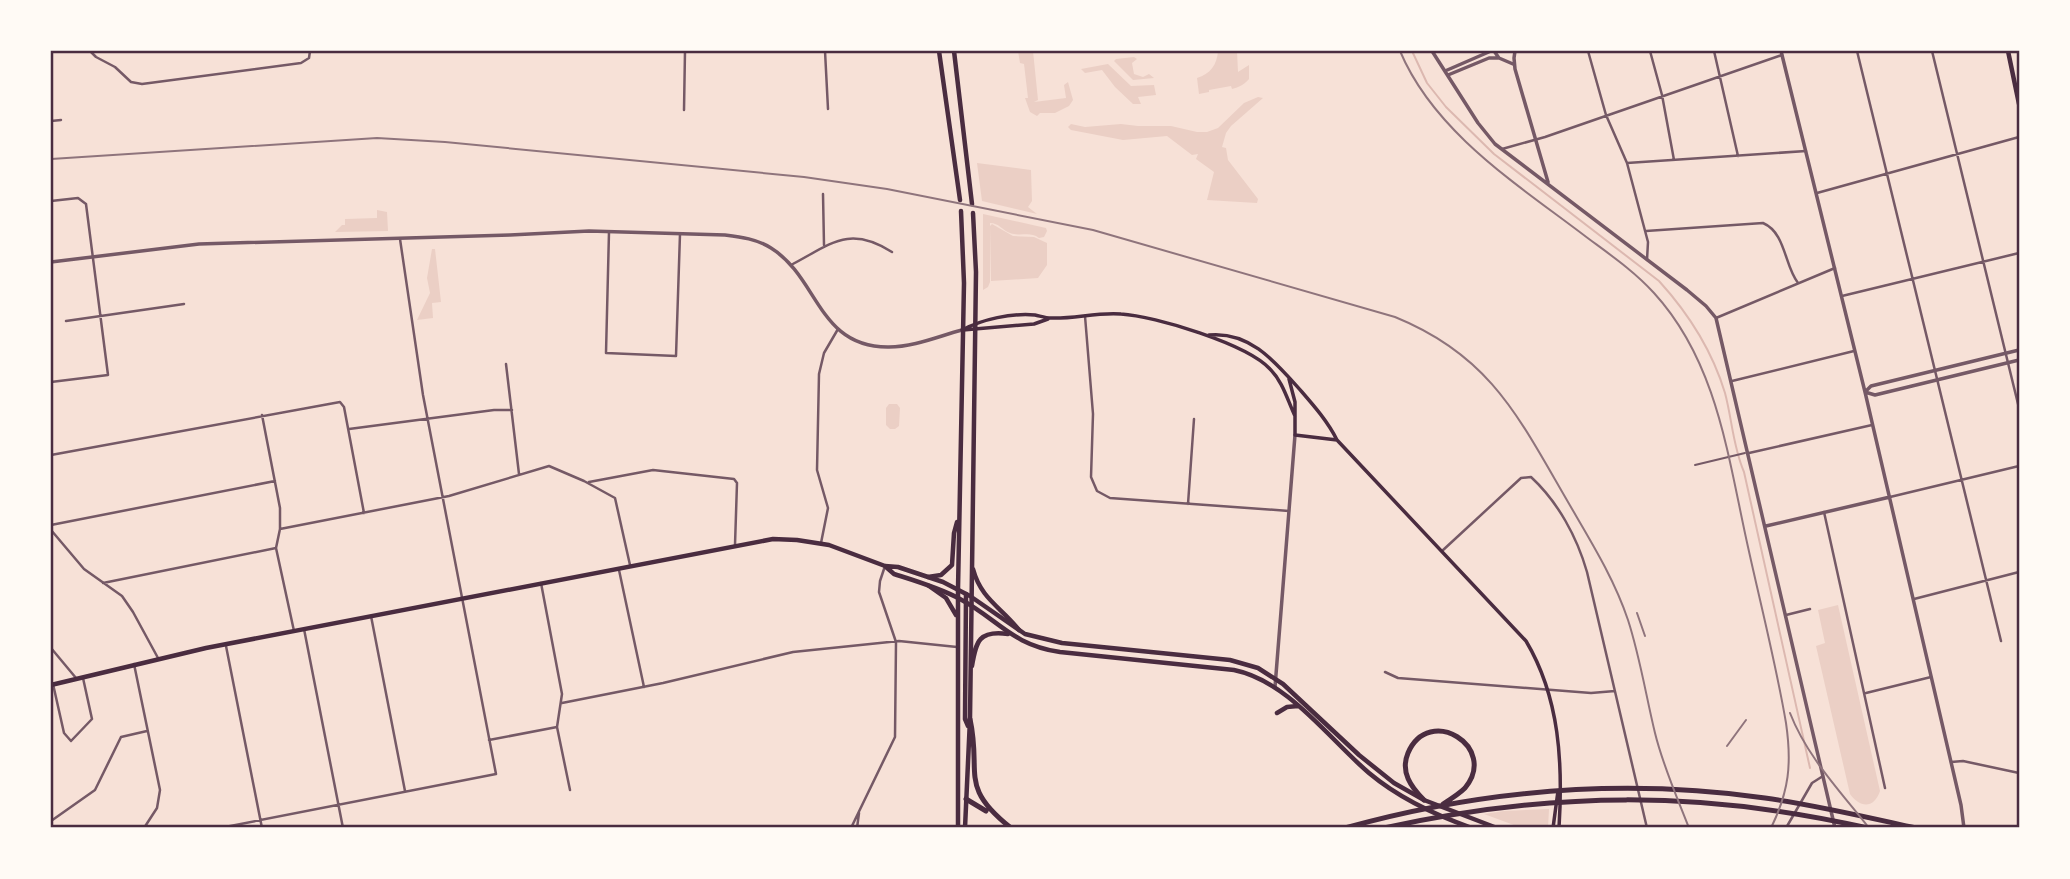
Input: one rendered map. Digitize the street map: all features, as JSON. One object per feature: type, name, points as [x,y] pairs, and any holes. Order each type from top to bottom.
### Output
[{"type":"highway","points":[[970,719],[975,783],[981,800],[995,816]]},
{"type":"highway","points":[[1424,800],[1409,782],[1405,764],[1409,751],[1416,741],[1432,732],[1454,734],[1466,743],[1474,766],[1471,777],[1458,794],[1442,805]]},
{"type":"highway","points":[[1345,828],[1403,813],[1474,800],[1543,791],[1629,788],[1739,794],[1813,806],[1916,828]]},
{"type":"highway","points":[[1384,828],[1493,807],[1632,798],[1686,800],[1762,808],[1868,828]]},
{"type":"highway","points":[[966,799],[1010,828]]},
{"type":"main road","points":[[939,51],[960,200]]},
{"type":"main road","points":[[954,51],[972,204]]},
{"type":"main road","points":[[2008,51],[2019,104]]},
{"type":"main road","points":[[958,828],[957,647],[964,283],[961,211]]},
{"type":"main road","points":[[969,730],[965,719],[971,561],[976,272],[973,213]]},
{"type":"main road","points":[[962,330],[985,320],[1033,315],[1050,318],[1131,315],[1209,335],[1222,334],[1254,345],[1271,357],[1324,418],[1337,440],[1525,641],[1537,662],[1558,738],[1559,828]]},
{"type":"main road","points":[[962,330],[1034,324],[1050,318]]},
{"type":"main road","points":[[1209,335],[1221,343],[1248,352],[1264,363],[1280,382],[1295,416]]},
{"type":"main road","points":[[1288,376],[1295,402],[1295,435],[1337,440]]},
{"type":"main road","points":[[928,577],[941,575],[952,565],[954,533],[959,514]]},
{"type":"main road","points":[[52,684],[158,658],[371,615],[735,545],[784,539],[821,543],[885,566],[898,567],[928,577],[958,589],[1019,630],[1051,642],[1230,660],[1258,668],[1276,678],[1369,764],[1424,800],[1497,828]]},
{"type":"main road","points":[[971,561],[983,594],[1007,615],[1019,630]]},
{"type":"main road","points":[[885,566],[894,574],[958,598],[1008,634],[1046,650],[1242,671],[1275,687],[1367,771],[1397,793],[1429,811],[1472,828]]},
{"type":"main road","points":[[929,586],[950,603],[958,623]]},
{"type":"main road","points":[[965,828],[970,719],[968,604]]},
{"type":"main road","points":[[970,680],[973,650],[977,642],[987,635],[1008,634]]},
{"type":"main road","points":[[1277,713],[1287,707],[1298,706]]},
{"type":"main road","points":[[1553,828],[1559,782]]},
{"type":"street","points":[[90,51],[116,67],[131,82],[142,84],[301,63],[309,58],[310,51]]},
{"type":"street","points":[[684,110],[685,51]]},
{"type":"street","points":[[825,51],[828,109]]},
{"type":"street","points":[[1432,51],[1485,133],[1502,149],[1706,306],[1716,318],[1835,828]]},
{"type":"street","points":[[1447,73],[1492,51],[1499,58]]},
{"type":"street","points":[[1588,51],[1606,115],[1627,163],[1646,231],[1647,260]]},
{"type":"street","points":[[1650,51],[1662,95],[1674,160]]},
{"type":"street","points":[[1714,51],[1738,156]]},
{"type":"street","points":[[1857,51],[2001,641]]},
{"type":"street","points":[[1932,51],[2019,408]]},
{"type":"street","points":[[1505,60],[1515,52]]},
{"type":"street","points":[[1515,52],[1516,69],[1548,184]]},
{"type":"street","points":[[1502,149],[1781,53],[1865,391],[1932,677],[1964,828]]},
{"type":"street","points":[[1447,73],[1489,58],[1511,62],[1516,69]]},
{"type":"street","points":[[51,121],[61,120]]},
{"type":"street","points":[[1817,193],[2019,136]]},
{"type":"street","points":[[1627,163],[1807,151]]},
{"type":"street","points":[[823,194],[824,245]]},
{"type":"street","points":[[51,201],[82,200],[86,204],[108,375],[51,382]]},
{"type":"street","points":[[1646,231],[1763,223],[1774,231],[1798,283]]},
{"type":"street","points":[[51,262],[189,244],[400,239],[560,231],[725,235],[752,239],[771,247],[791,265],[824,316],[838,330],[859,342],[888,347],[908,345],[962,330]]},
{"type":"street","points":[[608,232],[606,353],[676,356],[680,234]]},
{"type":"street","points":[[220,828],[496,774],[414,341],[400,239]]},
{"type":"street","points":[[791,265],[824,245],[846,239],[866,239],[892,252]]},
{"type":"street","points":[[1842,296],[2019,253]]},
{"type":"street","points":[[1716,318],[1835,268]]},
{"type":"street","points":[[66,321],[184,304]]},
{"type":"street","points":[[1085,315],[1093,415],[1091,482],[1097,491],[1105,496],[1142,500],[1289,511]]},
{"type":"street","points":[[821,543],[828,508],[817,470],[819,374],[824,353],[838,330]]},
{"type":"street","points":[[1865,391],[1871,386],[2019,350]]},
{"type":"street","points":[[1732,381],[1855,351]]},
{"type":"street","points":[[1865,391],[1875,395],[2019,360]]},
{"type":"street","points":[[506,364],[519,474]]},
{"type":"street","points":[[51,455],[338,401],[344,407],[364,513]]},
{"type":"street","points":[[349,429],[512,410]]},
{"type":"street","points":[[262,415],[280,508],[280,530],[276,548],[294,631]]},
{"type":"street","points":[[1188,504],[1194,419]]},
{"type":"street","points":[[1749,453],[1873,425]]},
{"type":"street","points":[[1275,687],[1295,435]]},
{"type":"street","points":[[280,530],[443,498],[548,466],[612,495],[617,503],[630,565]]},
{"type":"street","points":[[1766,526],[2019,466]]},
{"type":"street","points":[[588,483],[653,470],[734,479],[737,483],[735,545]]},
{"type":"street","points":[[1442,551],[1525,476],[1534,479],[1554,504],[1579,548],[1595,601],[1647,828]]},
{"type":"street","points":[[158,658],[129,606],[116,591],[84,569],[51,527],[275,481]]},
{"type":"street","points":[[1824,512],[1885,788]]},
{"type":"street","points":[[103,583],[276,548]]},
{"type":"street","points":[[851,828],[895,737],[896,642],[879,592],[885,566]]},
{"type":"street","points":[[618,568],[644,687]]},
{"type":"street","points":[[1914,599],[2019,572]]},
{"type":"street","points":[[541,583],[557,664],[562,703],[557,727],[569,790]]},
{"type":"street","points":[[1786,615],[1810,609]]},
{"type":"street","points":[[371,615],[405,791]]},
{"type":"street","points":[[304,629],[343,828]]},
{"type":"street","points":[[562,703],[793,652],[896,642],[957,647]]},
{"type":"street","points":[[225,644],[261,828]]},
{"type":"street","points":[[51,648],[76,678]]},
{"type":"street","points":[[134,664],[160,798],[144,828]]},
{"type":"street","points":[[1384,672],[1398,678],[1591,693],[1615,691]]},
{"type":"street","points":[[52,684],[64,733],[71,741],[92,719],[83,676]]},
{"type":"street","points":[[1866,693],[1932,677]]},
{"type":"street","points":[[489,740],[557,727]]},
{"type":"street","points":[[51,821],[95,790],[121,737],[148,730]]},
{"type":"street","points":[[1951,762],[1963,761],[2019,773]]},
{"type":"street","points":[[1786,828],[1812,783],[1823,776]]},
{"type":"street","points":[[857,828],[859,809]]},
{"type":"lane","points":[[1695,466],[1749,453]]},
{"type":"shaded area","points":[[1018,51],[1033,51],[1038,100],[1034,102],[1066,98],[1064,85],[1068,82],[1073,100],[1069,106],[1055,113],[1040,113],[1037,116],[1030,112],[1025,98],[1028,98],[1024,64],[1020,63]]},
{"type":"shaded area","points":[[1218,51],[1237,51],[1238,72],[1249,65],[1249,79],[1232,89],[1231,86],[1199,94],[1197,78],[1212,68]]},
{"type":"shaded area","points":[[1134,57],[1137,59],[1132,63],[1134,74],[1143,77],[1149,74],[1154,78],[1133,80],[1114,61]]},
{"type":"shaded area","points":[[1108,64],[1131,86],[1154,85],[1156,95],[1138,97],[1141,104],[1133,104],[1102,70],[1085,73],[1081,69]]},
{"type":"shaded area","points":[[1258,97],[1263,98],[1231,126],[1222,147],[1226,148],[1228,160],[1258,199],[1257,203],[1207,200],[1214,172],[1196,159],[1198,154],[1192,155],[1167,136],[1123,140],[1071,130],[1068,127],[1071,124],[1085,127],[1121,124],[1171,126],[1207,132],[1218,128],[1244,103]]},
{"type":"shaded area","points":[[977,163],[1031,170],[1032,201],[1028,207],[1037,214],[982,201]]},
{"type":"shaded area","points":[[377,210],[387,212],[388,231],[335,232],[345,225],[345,219],[377,218]]},
{"type":"shaded area","points":[[983,214],[1046,228],[1047,231],[1044,237],[1039,238],[1010,233],[990,223],[990,282],[983,290]]},
{"type":"shaded area","points":[[992,224],[1013,236],[1034,237],[1047,243],[1047,265],[1038,278],[991,281]]},
{"type":"shaded area","points":[[432,249],[435,249],[441,302],[432,303],[433,318],[417,320],[430,293],[427,278]]},
{"type":"shaded area","points":[[889,404],[897,404],[900,408],[899,426],[895,429],[886,425],[886,408]]},
{"type":"shaded area","points":[[1838,605],[1880,791],[1871,804],[1862,804],[1850,794],[1816,646],[1825,643],[1818,610]]},
{"type":"shaded area","points":[[1549,809],[1548,828],[1522,828],[1484,814],[1504,811]]},
{"type":"waterway","points":[[1412,51],[1427,83],[1446,107],[1494,154],[1659,281],[1690,320],[1706,347],[1725,393],[1810,768]]},
{"type":"railway","points":[[1400,51],[1415,81],[1457,133],[1508,178],[1639,278],[1676,320],[1693,350],[1707,381],[1726,446],[1786,723],[1788,777],[1782,802],[1771,828]]},
{"type":"railway","points":[[51,159],[377,138],[445,142],[804,177],[887,189],[1093,230],[1395,317],[1456,351],[1499,393],[1534,443],[1585,531],[1609,574],[1628,620],[1658,745],[1689,828]]},
{"type":"railway","points":[[1637,613],[1645,636]]},
{"type":"railway","points":[[1790,713],[1815,759],[1869,828]]},
{"type":"railway","points":[[1727,746],[1746,720]]}]
